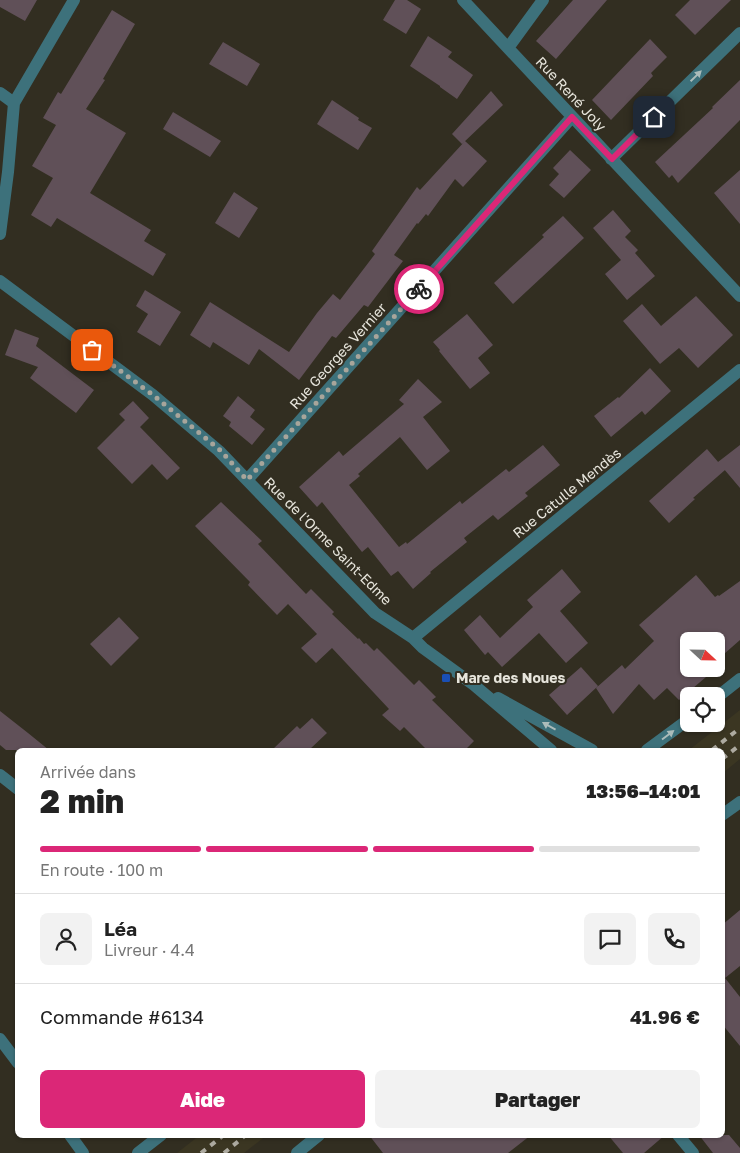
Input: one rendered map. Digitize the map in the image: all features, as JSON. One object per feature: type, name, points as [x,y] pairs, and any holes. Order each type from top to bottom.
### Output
[{"type":"street","points":[[0,234],[14,103],[74,0]]},
{"type":"street","name":"Rue René Joly","points":[[463,0],[740,296]]},
{"type":"street","points":[[508,48],[542,0]]},
{"type":"street","points":[[612,159],[740,33]]},
{"type":"street","points":[[0,93],[14,103]]},
{"type":"street","name":"Rue Georges Vernier","points":[[247,480],[572,117]]},
{"type":"street","name":"Rue de l'Orme Saint-Edme","points":[[0,282],[153,395],[220,450],[375,613],[413,638],[423,648],[474,685],[549,748]]},
{"type":"street","name":"Rue Catulle Mendès","points":[[413,638],[740,370]]},
{"type":"street","points":[[725,691],[740,679]]},
{"type":"street","name":"Rue de l'Orme Saint-Edme","points":[[474,685],[588,748]]},
{"type":"street","points":[[650,748],[680,726]]},
{"type":"street","points":[[0,775],[15,787]]},
{"type":"street","points":[[725,813],[740,802]]},
{"type":"street","points":[[0,1039],[15,1059]]},
{"type":"street","points":[[72,1138],[83,1153]]},
{"type":"street","points":[[138,1153],[157,1138]]},
{"type":"street","points":[[297,1153],[315,1138]]},
{"type":"street","points":[[680,1138],[693,1153]]},
{"type":"shaded area","points":[[740,710],[740,759],[725,771],[725,748],[692,748],[712,732],[725,732],[725,722]]},
{"type":"shaded area","points":[[196,1138],[263,1138],[244,1153],[177,1153]]},
{"type":"building","points":[[0,0],[37,0],[25,21],[0,7]]},
{"type":"building","points":[[395,0],[407,0],[421,9],[406,34],[383,20]]},
{"type":"building","points":[[573,0],[607,0],[556,59],[536,41]]},
{"type":"building","points":[[690,0],[731,0],[695,35],[675,15]]},
{"type":"building","points":[[112,10],[135,24],[103,79],[105,80],[86,109],[126,133],[90,193],[151,230],[144,241],[166,254],[153,276],[57,218],[51,227],[31,215],[53,178],[32,166],[56,125],[43,118],[58,92],[61,94]]},
{"type":"building","points":[[428,36],[452,52],[448,57],[473,75],[457,99],[410,66]]},
{"type":"building","points":[[650,39],[667,57],[651,73],[653,76],[611,120],[592,100]]},
{"type":"building","points":[[223,42],[260,64],[247,86],[209,64]]},
{"type":"building","points":[[740,80],[740,120],[678,183],[672,175],[669,178],[655,162]]},
{"type":"building","points":[[491,91],[503,105],[462,144],[452,134]]},
{"type":"building","points":[[332,100],[372,128],[358,150],[317,124]]},
{"type":"building","points":[[173,112],[221,141],[210,157],[163,129]]},
{"type":"building","points":[[465,141],[487,161],[463,187],[455,179],[428,216],[426,214],[417,223],[394,255],[403,261],[368,307],[364,305],[336,338],[332,336],[299,380],[259,349],[249,365],[213,342],[210,348],[190,335],[210,302],[289,352],[333,294],[340,300],[375,254],[372,251],[417,187],[420,190]]},
{"type":"building","points":[[570,150],[591,170],[564,198],[549,185],[559,174],[553,168]]},
{"type":"building","points":[[740,170],[740,224],[714,193]]},
{"type":"building","points":[[234,192],[258,208],[239,238],[215,223]]},
{"type":"building","points":[[613,210],[631,231],[625,237],[638,250],[635,253],[655,276],[627,300],[605,274],[621,260],[593,228]]},
{"type":"building","points":[[563,216],[584,238],[513,304],[494,283],[544,237],[542,235]]},
{"type":"building","points":[[145,290],[181,312],[160,346],[137,332],[148,314],[136,306]]},
{"type":"building","points":[[696,296],[733,335],[698,368],[679,348],[660,364],[623,321],[642,304],[661,326]]},
{"type":"building","points":[[467,314],[493,345],[478,358],[490,373],[470,389],[433,342]]},
{"type":"building","points":[[15,329],[39,338],[36,346],[94,390],[76,413],[30,378],[38,367],[5,355]]},
{"type":"building","points":[[650,368],[671,391],[645,415],[642,411],[611,437],[594,416],[619,398]]},
{"type":"building","points":[[418,379],[442,402],[423,417],[450,451],[427,470],[400,437],[358,474],[360,476],[349,485],[399,547],[406,542],[407,544],[460,501],[462,504],[506,469],[509,472],[543,445],[560,465],[525,493],[528,496],[498,520],[493,515],[464,538],[467,542],[430,572],[413,589],[398,571],[391,576],[368,547],[362,552],[322,502],[317,507],[299,487],[339,451],[343,456],[404,404],[399,400]]},
{"type":"building","points":[[238,396],[255,410],[250,417],[265,429],[252,445],[229,426],[231,422],[223,416]]},
{"type":"building","points":[[133,401],[149,418],[140,427],[180,468],[167,480],[152,464],[132,484],[97,448],[125,420],[119,414]]},
{"type":"building","points":[[740,445],[740,488],[718,462]]},
{"type":"building","points":[[707,449],[725,470],[693,498],[695,499],[669,523],[649,501]]},
{"type":"building","points":[[221,502],[262,541],[258,544],[306,594],[311,589],[334,612],[332,614],[358,639],[364,644],[366,643],[374,651],[377,648],[414,685],[419,680],[436,697],[432,700],[474,741],[467,748],[425,748],[404,727],[400,731],[382,715],[389,709],[332,648],[316,663],[301,648],[317,634],[288,604],[277,615],[248,585],[250,582],[195,526]]},
{"type":"building","points":[[562,569],[581,592],[560,611],[588,643],[566,663],[539,633],[502,667],[488,652],[485,655],[464,630],[480,615],[500,638],[533,607],[527,600]]},
{"type":"building","points":[[696,575],[715,597],[740,581],[740,640],[725,653],[725,632],[680,632],[680,678],[705,678],[694,687],[680,687],[679,700],[667,688],[654,700],[639,684],[613,714],[596,688],[622,665],[625,669],[654,641],[639,625]]},
{"type":"building","points":[[119,617],[139,638],[111,666],[90,644]]},
{"type":"building","points":[[581,667],[598,686],[567,715],[549,695]]},
{"type":"building","points":[[0,711],[46,748],[15,748],[15,750],[6,750],[0,745]]},
{"type":"building","points":[[312,718],[327,733],[311,748],[274,748],[297,726],[300,729]]},
{"type":"building","points":[[740,910],[740,966],[725,978],[725,922]]},
{"type":"building","points":[[725,978],[740,997],[740,1046],[725,1028]]},
{"type":"building","points":[[725,1135],[729,1135],[740,1148],[740,1153],[713,1153],[701,1138],[725,1138]]},
{"type":"building","points":[[371,1138],[527,1138],[508,1153],[383,1153]]},
{"type":"building","points":[[610,1138],[662,1138],[644,1153],[623,1153]]},
{"type":"railway","points":[[715,748],[740,728]]},
{"type":"railway","points":[[725,757],[740,745]]},
{"type":"railway","points":[[201,1153],[220,1138]]},
{"type":"railway","points":[[224,1153],[242,1138]]},
{"type":"way so far","points":[[92,350],[153,395],[220,450],[247,480],[419,289]]},
{"type":"place","name":"Mare des Noues","points":[[446,678]]},
{"type":"route","points":[[419,289],[572,117],[612,159],[654,117]]}]
